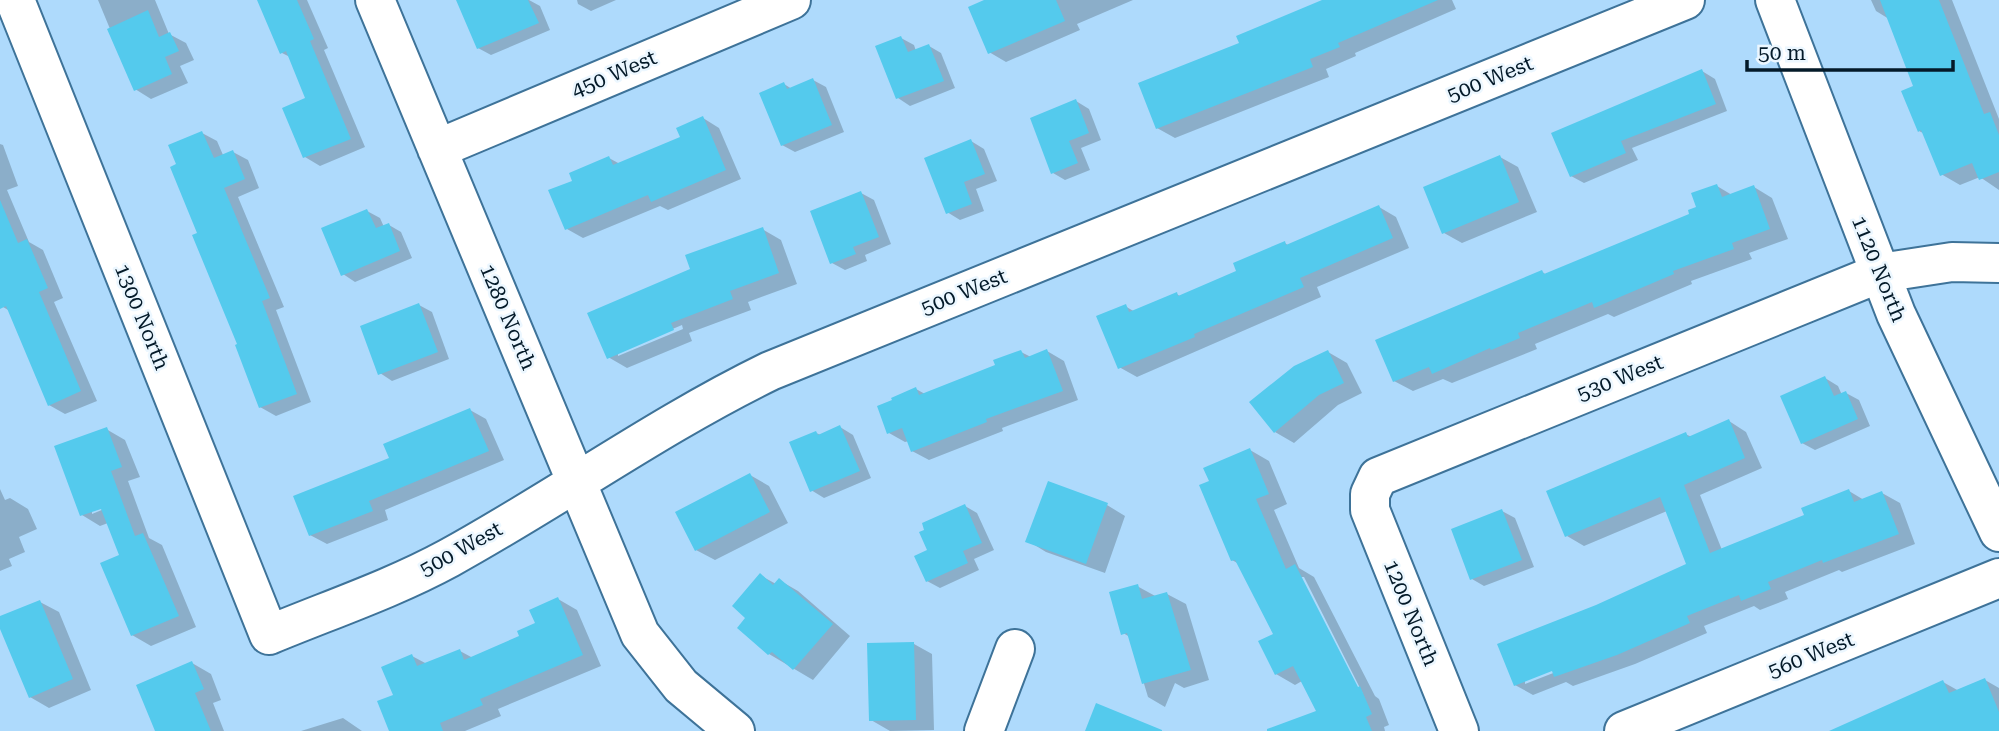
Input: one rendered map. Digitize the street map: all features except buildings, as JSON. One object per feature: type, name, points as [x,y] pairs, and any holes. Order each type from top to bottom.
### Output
[{"type":"street","name":"1300 North","points":[[15,0],[269,635]]},
{"type":"street","name":"1280 North","points":[[375,0],[640,634],[681,686],[735,731]]},
{"type":"street","name":"450 West","points":[[437,149],[791,0]]},
{"type":"street","name":"500 West","points":[[269,635],[397,583],[449,558],[676,421],[770,371],[1685,0]]},
{"type":"street","name":"1120 North","points":[[1775,0],[1915,357],[1999,532]]},
{"type":"street","name":"530 West","points":[[1370,494],[1378,477],[1880,273],[1952,262],[1999,263]]},
{"type":"street","name":"1200 North","points":[[1370,494],[1370,510],[1459,731]]},
{"type":"street","name":"560 West","points":[[1624,731],[1999,578]]},
{"type":"street","points":[[984,731],[1016,649]]}]
